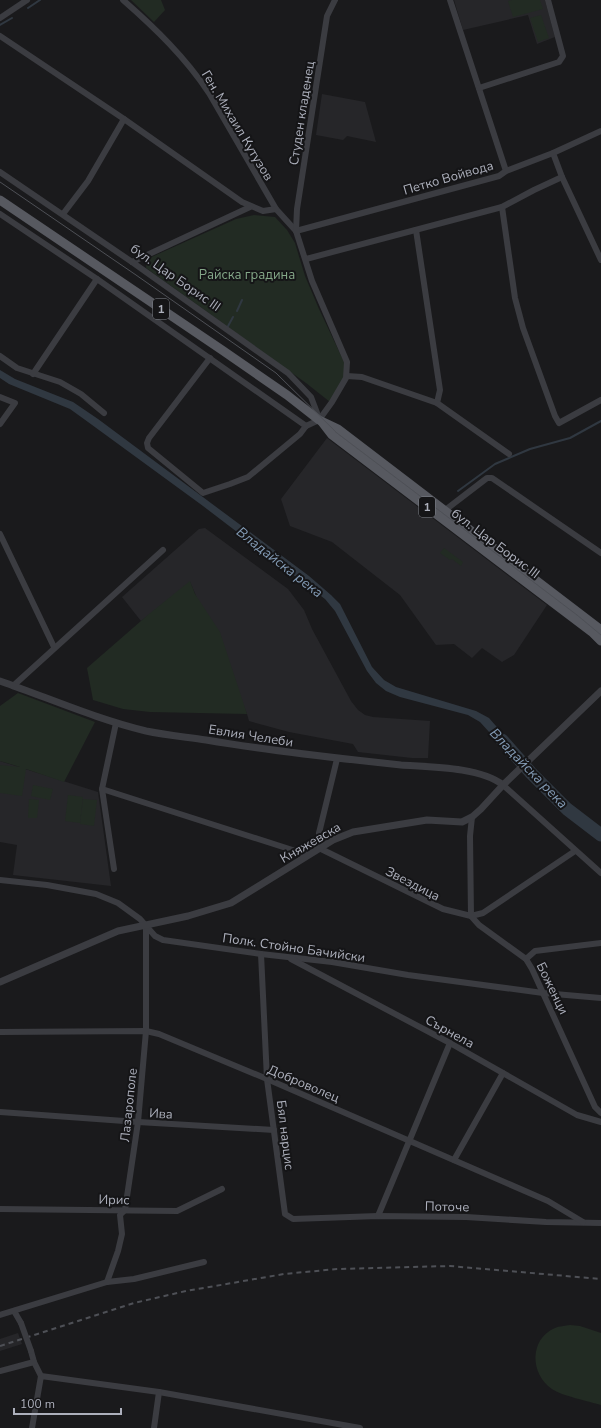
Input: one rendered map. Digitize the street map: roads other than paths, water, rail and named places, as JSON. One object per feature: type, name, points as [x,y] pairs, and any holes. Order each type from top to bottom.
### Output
[{"type":"main road","name":"бул. Цар Борис III","points":[[0,200],[222,350],[320,420],[338,429],[601,630]]},
{"type":"main road","name":"бул. Цар Борис III","points":[[320,420],[332,435],[593,633],[601,641]]},
{"type":"street","points":[[0,18],[27,0]]},
{"type":"street","name":"Ген. Михаил Кутузов","points":[[123,0],[160,33],[198,76],[276,209],[296,231]]},
{"type":"street","name":"Студен кладенец","points":[[296,231],[297,209],[321,50],[327,16],[335,0]]},
{"type":"street","points":[[450,0],[506,171]]},
{"type":"street","points":[[479,88],[559,62],[562,56],[548,0]]},
{"type":"street","points":[[0,36],[124,119],[250,207],[263,212],[276,209]]},
{"type":"street","points":[[63,214],[88,181],[124,119]]},
{"type":"street","name":"Петко Войвода","points":[[296,231],[499,176],[506,171],[553,153],[601,131]]},
{"type":"street","points":[[553,153],[562,178],[601,260]]},
{"type":"street","name":"бул. Цар Борис III","points":[[0,172],[132,262],[288,373],[311,397],[320,420]]},
{"type":"street","points":[[306,259],[502,207],[534,190],[562,178]]},
{"type":"street","points":[[132,262],[250,207]]},
{"type":"street","points":[[502,207],[515,298],[523,328],[555,416],[559,423],[601,400]]},
{"type":"street","points":[[0,214],[97,279],[306,426]]},
{"type":"street","points":[[416,230],[440,390],[437,403]]},
{"type":"street","points":[[210,358],[149,438],[147,443],[148,448],[203,492],[248,477],[300,434],[306,426],[320,420],[347,376],[347,362],[312,280],[296,231]]},
{"type":"street","points":[[33,374],[97,279]]},
{"type":"street","points":[[0,356],[17,368],[60,382],[81,394],[104,413]]},
{"type":"street","points":[[347,376],[362,377],[437,403],[509,454]]},
{"type":"street","points":[[0,397],[15,403],[0,424]]},
{"type":"street","points":[[444,511],[487,478],[492,478],[601,553]]},
{"type":"street","points":[[0,534],[54,647]]},
{"type":"street","points":[[13,686],[54,647],[163,550]]},
{"type":"street","name":"Евлия Челеби","points":[[0,681],[116,723],[148,731],[261,749],[337,759],[464,771],[487,775],[503,785]]},
{"type":"street","points":[[575,851],[483,913],[471,916],[470,836],[472,817],[503,785],[601,691]]},
{"type":"street","points":[[114,869],[102,789],[116,723]]},
{"type":"street","points":[[319,848],[319,833],[337,759]]},
{"type":"street","points":[[503,785],[601,873]]},
{"type":"street","points":[[102,789],[308,855]]},
{"type":"street","name":"Княжевска","points":[[0,982],[118,932],[188,916],[231,903],[332,840],[353,832],[427,820],[462,822],[472,817]]},
{"type":"street","name":"Звездица","points":[[319,848],[443,910],[471,916]]},
{"type":"street","name":"Полк. Стойно Бачийски","points":[[0,880],[47,885],[96,894],[118,903],[140,919],[155,936],[163,940],[261,954],[332,962],[408,975],[544,993],[601,998]]},
{"type":"street","name":"Боженци","points":[[471,916],[479,925],[526,959],[544,993],[595,1107],[601,1113]]},
{"type":"street","name":"Лазарополе","points":[[107,1282],[118,1251],[122,1234],[120,1215],[125,1210],[138,1122],[146,1031],[146,926]]},
{"type":"street","points":[[526,959],[536,951],[601,943]]},
{"type":"street","name":"Бял нарцис","points":[[261,954],[268,1079],[274,1130],[285,1214],[293,1219]]},
{"type":"street","name":"Сърнела","points":[[288,957],[450,1043],[577,1115],[601,1122]]},
{"type":"street","name":"Доброволец","points":[[0,1032],[146,1031],[159,1034],[268,1079],[548,1201],[583,1222]]},
{"type":"street","points":[[378,1216],[408,1140],[436,1080],[450,1043]]},
{"type":"street","points":[[454,1160],[502,1073]]},
{"type":"street","name":"Ива","points":[[0,1112],[274,1130]]},
{"type":"street","name":"Ирис","points":[[0,1209],[177,1211],[222,1189]]},
{"type":"street","name":"Поточе","points":[[293,1219],[378,1216],[466,1217],[546,1222],[601,1223]]},
{"type":"street","points":[[0,1315],[107,1282],[134,1279],[204,1262]]},
{"type":"street","points":[[14,1311],[21,1323],[34,1362],[41,1376],[32,1428]]},
{"type":"street","points":[[0,1371],[34,1362]]},
{"type":"street","points":[[41,1376],[160,1392],[360,1428]]},
{"type":"street","points":[[154,1428],[160,1392]]},
{"type":"water","points":[[0,370],[15,379],[73,402],[309,576],[340,604],[372,667],[384,680],[396,687],[476,711],[489,718],[517,750],[510,755],[480,722],[468,715],[400,697],[386,691],[376,683],[367,671],[335,611],[325,599],[203,506],[70,409],[9,384],[0,378]]},
{"type":"waterway","points":[[28,8],[40,0]]},
{"type":"waterway","points":[[0,25],[12,18]]},
{"type":"waterway","points":[[237,311],[242,300]]},
{"type":"waterway","points":[[227,328],[233,317]]},
{"type":"waterway","points":[[458,491],[495,464],[530,449],[570,438],[601,421]]},
{"type":"waterway","name":"Владайска река","points":[[502,740],[531,773],[567,809],[601,835]]},
{"type":"tram line","points":[[0,182],[276,373],[337,433],[577,615],[601,635]]},
{"type":"railway","points":[[0,1346],[134,1303],[186,1291],[284,1274],[337,1269],[450,1266],[601,1279]]},
{"type":"park label","name":"Райска градина","points":[[247,274]]}]
